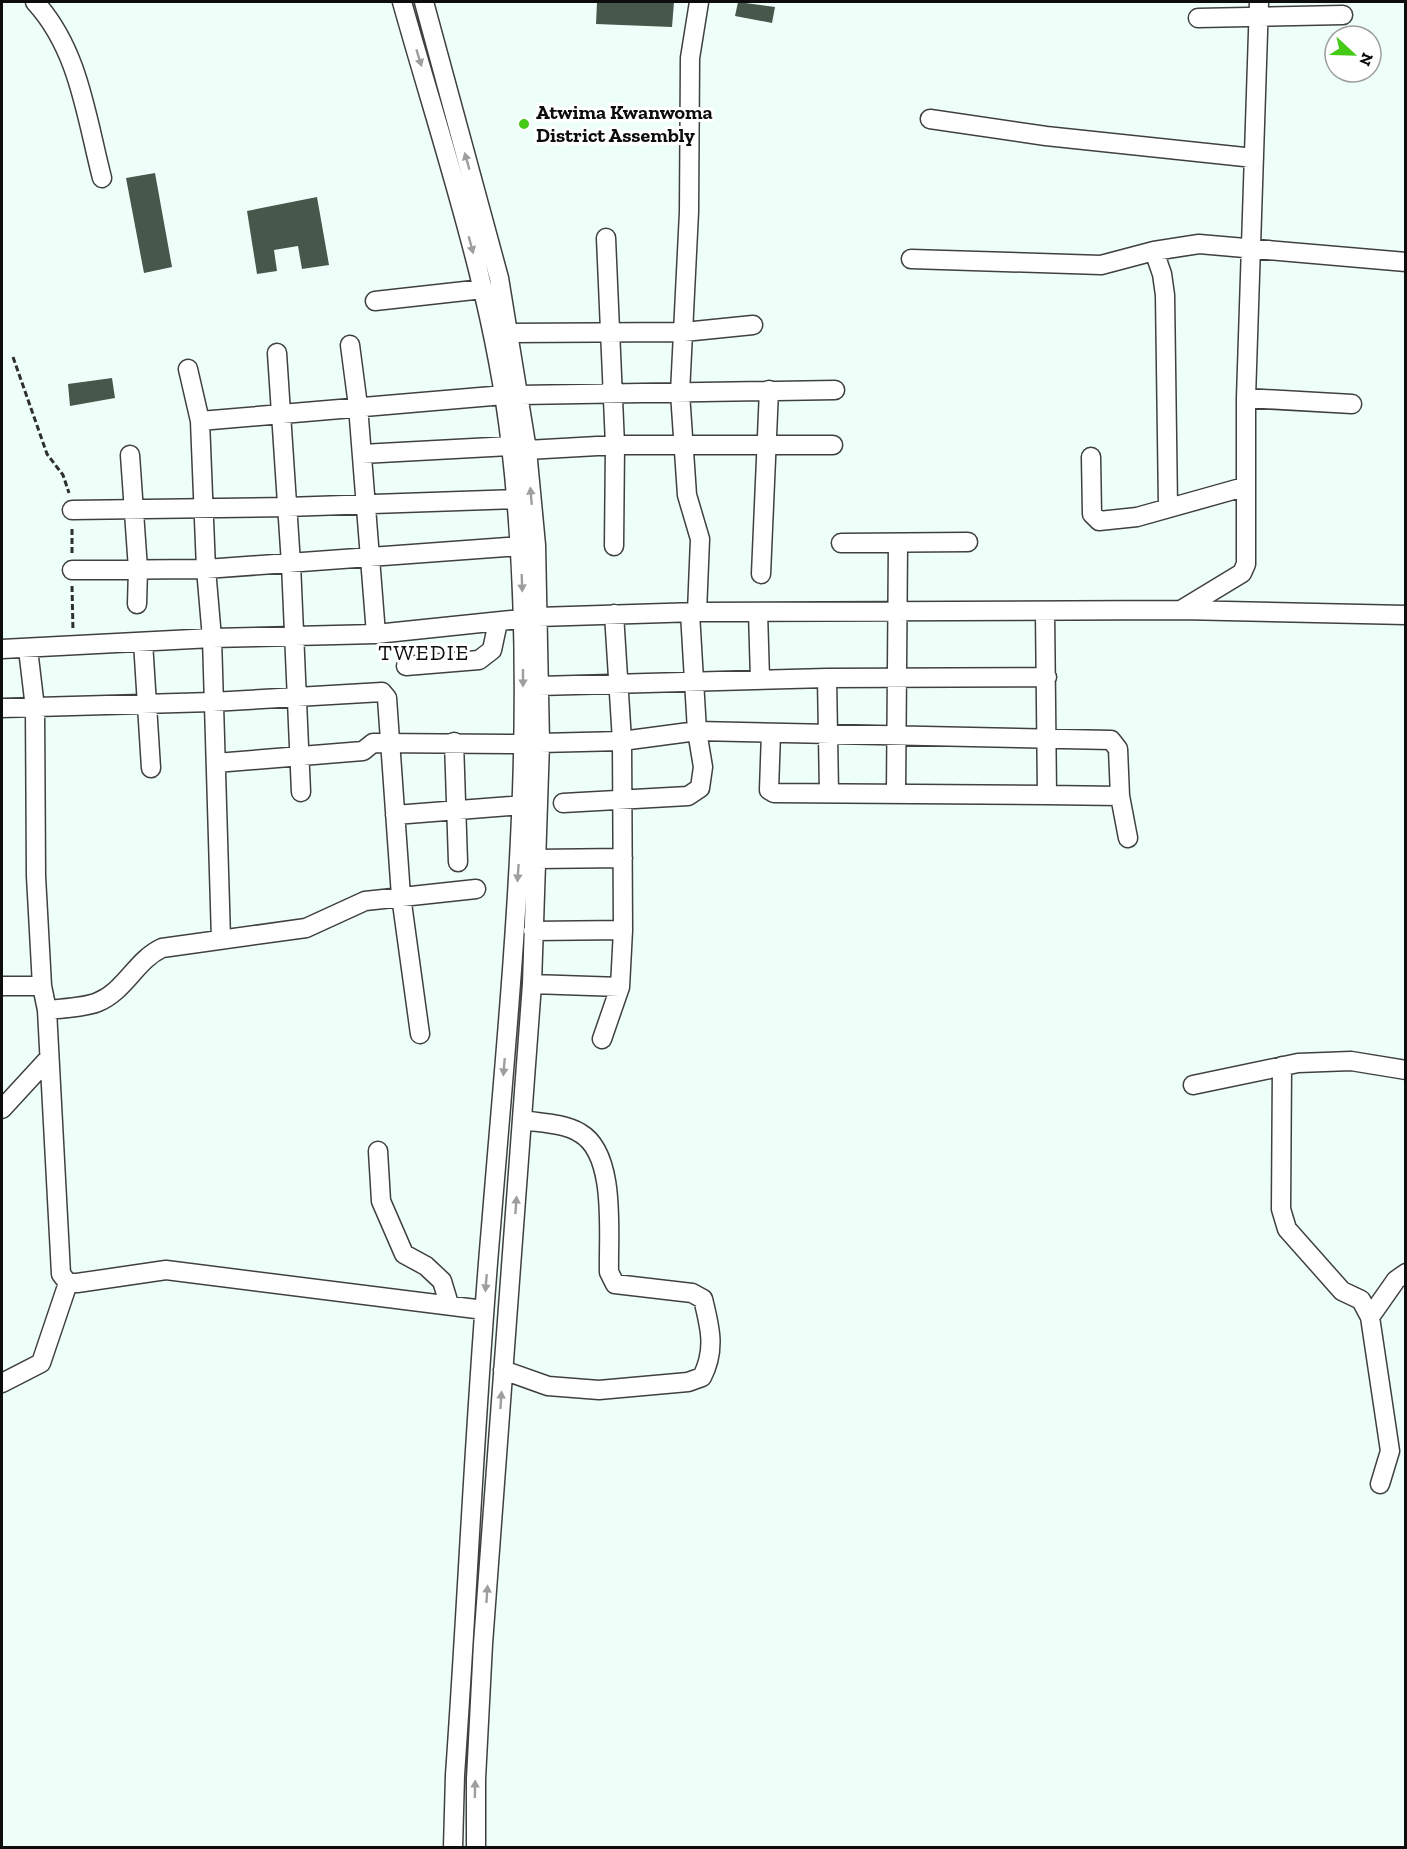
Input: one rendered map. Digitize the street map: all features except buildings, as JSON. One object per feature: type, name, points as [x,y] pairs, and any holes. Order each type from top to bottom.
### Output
[{"type":"street","points":[[35,2],[62,36],[72,62],[102,178]]},
{"type":"street","points":[[402,2],[512,395]]},
{"type":"street","points":[[424,2],[499,278],[509,333],[512,395],[519,448],[536,545],[531,619],[531,744],[536,858],[532,984],[483,1644],[476,1779],[476,1848]]},
{"type":"street","points":[[563,803],[688,796],[700,788],[703,767],[697,731],[693,613],[700,539],[687,495],[680,393],[689,212],[690,58],[699,2]]},
{"type":"street","points":[[1198,18],[1259,9],[1343,15]]},
{"type":"street","points":[[1181,610],[1242,573],[1246,564],[1244,487],[1246,398],[1259,9]]},
{"type":"street","points":[[930,119],[1046,136],[1254,158]]},
{"type":"street","points":[[606,238],[615,445],[614,546]]},
{"type":"street","points":[[911,259],[1101,265],[1154,251],[1200,244],[1406,262]]},
{"type":"street","points":[[1154,251],[1162,274],[1165,295],[1168,507]]},
{"type":"street","points":[[375,301],[483,288]]},
{"type":"street","points":[[509,333],[684,332],[753,325]]},
{"type":"street","points":[[350,345],[358,406],[376,634]]},
{"type":"street","points":[[277,354],[291,564],[301,792]]},
{"type":"street","points":[[188,369],[200,421],[206,569],[212,638],[212,702],[221,939]]},
{"type":"street","points":[[761,574],[769,390]]},
{"type":"street","points":[[200,421],[358,406],[512,395],[835,390]]},
{"type":"street","points":[[1246,398],[1352,404]]},
{"type":"street","points":[[362,454],[615,445],[833,445]]},
{"type":"street","points":[[453,1848],[455,1775],[484,1310],[523,805],[539,686],[516,499],[519,448]]},
{"type":"street","points":[[130,455],[138,569],[137,604]]},
{"type":"street","points":[[1091,458],[1092,514],[1099,521],[1137,517],[1244,487]]},
{"type":"street","points":[[72,510],[287,507],[516,499]]},
{"type":"street","points":[[841,543],[968,542]]},
{"type":"street","points":[[896,794],[898,543]]},
{"type":"street","points":[[72,570],[206,569],[520,546]]},
{"type":"street","points":[[2,649],[212,638],[376,634],[531,619],[614,614],[1181,610],[1406,615]]},
{"type":"street","points":[[758,612],[760,680]]},
{"type":"street","points":[[1046,612],[1047,795]]},
{"type":"street","points":[[602,1039],[620,987],[623,930],[622,741],[614,614]]},
{"type":"street","points":[[406,666],[479,660],[492,650],[498,622]]},
{"type":"street","points":[[143,642],[151,768]]},
{"type":"street","points":[[28,649],[35,708],[36,876],[42,986],[47,1010],[60,1274],[68,1283],[78,1284],[166,1270],[484,1310]]},
{"type":"street","points":[[539,686],[827,678],[1047,677]]},
{"type":"street","points":[[827,678],[829,793]]},
{"type":"street","points":[[2,708],[212,702],[382,692],[387,698],[401,896],[420,1034]]},
{"type":"street","points":[[216,763],[363,751],[373,743],[531,744],[622,741],[697,731],[1111,740],[1116,743],[1118,750],[1120,796],[1128,838]]},
{"type":"street","points":[[771,733],[769,790],[774,793],[1120,796]]},
{"type":"street","points":[[454,742],[454,810],[458,862]]},
{"type":"street","points":[[395,815],[523,805]]},
{"type":"street","points":[[536,858],[623,858]]},
{"type":"street","points":[[47,1010],[98,1002],[121,986],[151,953],[162,948],[306,928],[332,918],[353,905],[401,896],[476,889]]},
{"type":"street","points":[[533,931],[623,930]]},
{"type":"street","points":[[532,984],[620,987]]},
{"type":"street","points":[[2,986],[42,986]]},
{"type":"street","points":[[2,1109],[48,1059]]},
{"type":"street","points":[[1193,1085],[1282,1066],[1352,1060],[1406,1070]]},
{"type":"street","points":[[1282,1066],[1281,1209],[1287,1229],[1342,1291],[1361,1300],[1370,1317],[1390,1450],[1380,1484]]},
{"type":"street","points":[[503,1370],[548,1386],[588,1389],[688,1382],[702,1377],[709,1363],[712,1334],[703,1299],[692,1293],[615,1284],[609,1272],[608,1188],[602,1163],[594,1144],[580,1132],[556,1125],[522,1120]]},
{"type":"street","points":[[378,1151],[381,1201],[404,1254],[426,1266],[442,1281],[449,1304]]},
{"type":"street","points":[[1370,1317],[1396,1280],[1406,1273]]},
{"type":"street","points":[[2,1383],[41,1363],[68,1283]]},
{"type":"path","points":[[13,357],[47,454],[63,475],[72,510],[73,646]]},
{"type":"place","name":"Atwima Kwanwoma District Assembly","points":[[524,124]]},
{"type":"district","name":"TWEDIE","points":[[424,652]]}]
